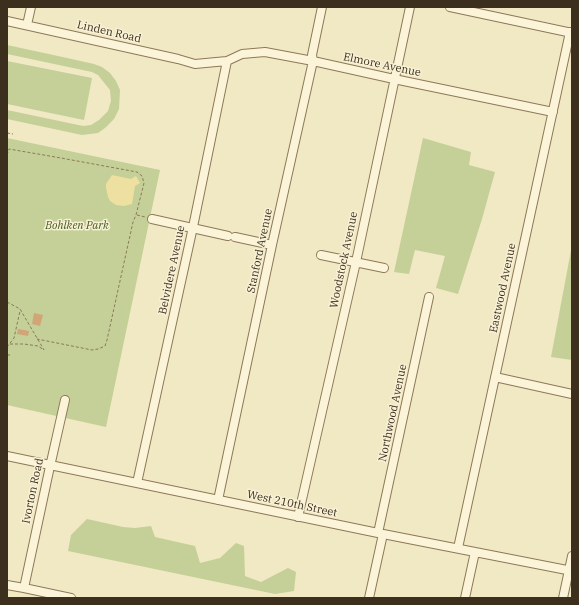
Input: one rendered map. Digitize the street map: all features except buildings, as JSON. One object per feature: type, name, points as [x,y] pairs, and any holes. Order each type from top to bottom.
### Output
[{"type":"street","points":[[27,25],[31,7]]},
{"type":"street","name":"Stanford Avenue","points":[[218,500],[313,61],[312,55],[322,7]]},
{"type":"street","name":"Woodstock Avenue","points":[[298,517],[356,262],[410,7]]},
{"type":"street","points":[[450,7],[571,32]]},
{"type":"street","name":"Linden Road","points":[[7,21],[195,64],[206,62]]},
{"type":"street","name":"Eastwood Avenue","points":[[458,548],[571,32]]},
{"type":"street","name":"Elmore Avenue","points":[[206,62],[227,61],[242,54],[265,52],[553,112]]},
{"type":"street","name":"Belvidere Avenue","points":[[137,483],[193,228],[227,61]]},
{"type":"street","points":[[152,219],[272,246]]},
{"type":"street","points":[[320,255],[384,268]]},
{"type":"street","name":"Northwood Avenue","points":[[369,598],[429,297]]},
{"type":"street","points":[[495,377],[572,394]]},
{"type":"street","name":"Ivorton Road","points":[[24,588],[65,400]]},
{"type":"street","name":"West 210th Street","points":[[7,456],[298,517],[570,571]]},
{"type":"street","points":[[465,598],[475,552]]},
{"type":"street","points":[[563,598],[572,556]]},
{"type":"street","points":[[7,585],[70,598]]},
{"type":"path","points":[[7,133],[13,134]]},
{"type":"path","points":[[7,155],[9,149],[137,172],[142,176],[144,183],[133,222],[105,346],[92,350],[37,339]]},
{"type":"path","points":[[136,215],[152,219]]},
{"type":"path","points":[[7,302],[20,310],[44,350],[38,346],[9,344]]},
{"type":"path","points":[[7,347],[14,338],[20,310]]},
{"type":"path","points":[[7,354],[11,355]]},
{"type":"green space","points":[[7,45],[102,67],[110,73],[120,90],[119,109],[114,119],[98,133],[82,135],[7,119],[7,110],[83,126],[91,125],[99,120],[108,111],[111,101],[110,90],[98,75],[92,72],[7,54]]},
{"type":"green space","points":[[7,61],[92,78],[84,120],[7,104]]},
{"type":"green space","name":"Bohlken Park","points":[[7,138],[160,170],[106,427],[7,405]]},
{"type":"green space","points":[[423,138],[471,152],[469,165],[495,172],[482,219],[458,294],[436,288],[445,256],[415,250],[409,274],[394,272]]},
{"type":"green space","points":[[572,245],[572,360],[551,357]]},
{"type":"green space","points":[[87,519],[123,527],[135,528],[151,526],[155,537],[195,546],[200,563],[220,558],[236,543],[244,546],[245,576],[261,582],[288,568],[296,572],[294,591],[275,594],[68,551],[71,535]]},
{"type":"sand","points":[[112,175],[131,179],[136,176],[140,183],[135,186],[132,204],[124,206],[116,205],[110,201],[106,184]]}]
